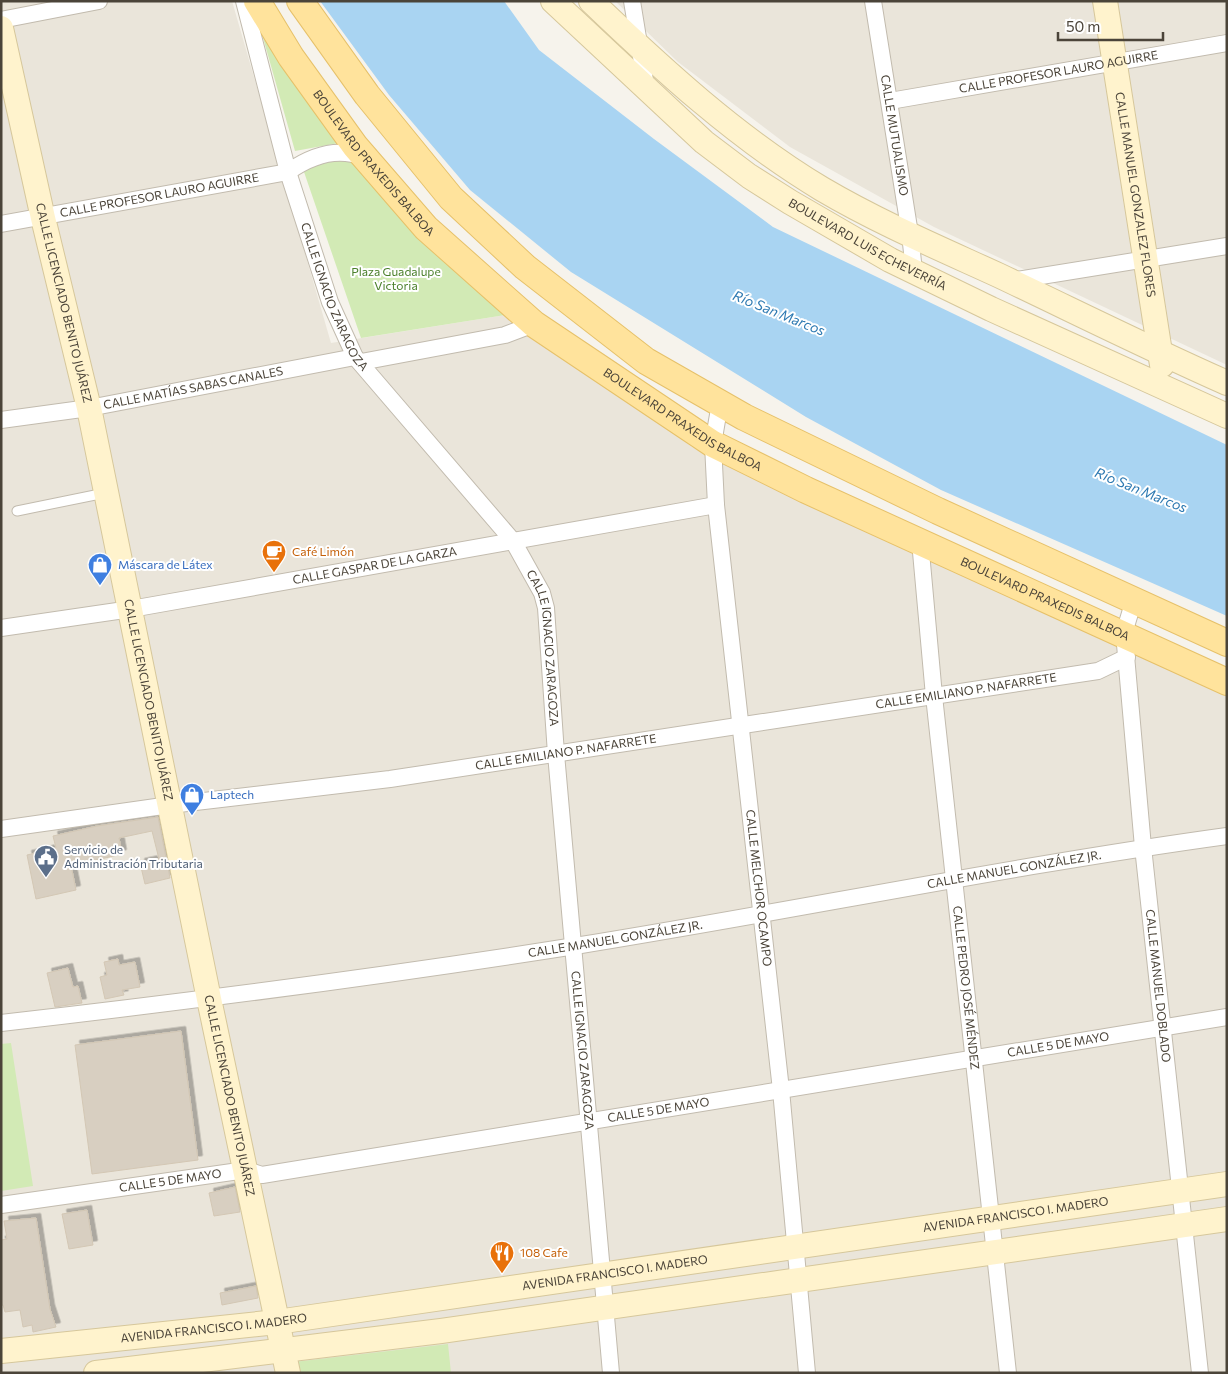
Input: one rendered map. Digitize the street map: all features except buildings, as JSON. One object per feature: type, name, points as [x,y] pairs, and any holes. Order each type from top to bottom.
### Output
[{"type":"main road","name":"BOULEVARD PRAXEDIS BALBOA","points":[[257,1],[303,73],[354,146],[426,228],[534,324],[713,444],[806,490],[925,544],[1125,645],[1227,682]]},
{"type":"main road","points":[[300,1],[367,95],[451,198],[525,267],[646,361],[720,404],[938,511],[1227,643]]},
{"type":"main road","name":"BOULEVARD LUIS ECHEVERRÍA","points":[[554,1],[704,142],[749,176],[815,217],[914,271],[991,309],[1227,416]]},
{"type":"main road","points":[[591,1],[640,47],[765,151],[822,189],[910,234],[1161,354],[1227,383]]},
{"type":"main road","name":"CALLE MANUEL GONZALEZ FLORES","points":[[1105,1],[1166,389]]},
{"type":"main road","name":"CALLE LICENCIADO BENITO JUÁREZ","points":[[1,28],[43,218],[89,408],[208,999],[246,1170],[285,1362]]},
{"type":"main road","points":[[925,544],[938,511]]},
{"type":"main road","name":"AVENIDA FRANCISCO I. MADERO","points":[[1,1351],[277,1322],[437,1301],[603,1273],[1227,1184]]},
{"type":"main road","points":[[96,1373],[285,1362],[606,1308],[1227,1219]]},
{"type":"street","points":[[1,20],[99,1]]},
{"type":"street","name":"CALLE IGNACIO ZARAGOZA","points":[[244,1],[288,172],[330,302],[358,359],[513,541],[542,594],[546,608],[556,754],[611,1373]]},
{"type":"street","points":[[632,1],[646,87]]},
{"type":"street","name":"CALLE MUTUALISMO","points":[[873,1],[890,101],[914,271]]},
{"type":"street","name":"CALLE PROFESOR LAURO AGUIRRE","points":[[890,101],[1227,43]]},
{"type":"street","points":[[288,172],[308,159],[345,152],[368,160]]},
{"type":"street","name":"CALLE PROFESOR LAURO AGUIRRE","points":[[1,224],[43,218],[288,172]]},
{"type":"street","points":[[1011,281],[1227,246]]},
{"type":"street","name":"CALLE MATÍAS SABAS CANALES","points":[[1,420],[89,408],[505,334],[534,324]]},
{"type":"street","name":"CALLE MELCHOR OCAMPO","points":[[720,404],[713,444],[716,505],[780,1090],[807,1373]]},
{"type":"street","name":"CALLE GASPAR DE LA GARZA","points":[[1,628],[131,609],[716,505]]},
{"type":"street","name":"CALLE PEDRO JOSÉ MÉNDEZ","points":[[925,544],[934,696],[1008,1373]]},
{"type":"street","name":"CALLE MANUEL DOBLADO","points":[[1134,600],[1125,645],[1142,847],[1200,1373]]},
{"type":"street","name":"CALLE EMILIANO P. NAFARRETE","points":[[1,829],[170,805],[390,780],[1098,671],[1125,645]]},
{"type":"street","name":"CALLE MANUEL GONZÁLEZ JR.","points":[[1,1023],[208,999],[574,946],[1142,847],[1227,836]]},
{"type":"street","name":"CALLE 5 DE MAYO","points":[[1,1205],[246,1170],[262,1175],[1227,1017]]},
{"type":"lane","points":[[17,511],[106,493]]},
{"type":"shaded area","points":[[1,1],[232,1],[331,343],[511,314],[692,447],[1183,673],[1227,689],[1227,1373],[1,1373]]},
{"type":"shaded area","points":[[615,1],[1227,1],[1227,365],[934,227],[790,147],[678,62]]},
{"type":"green space","points":[[258,20],[350,141],[295,151]]},
{"type":"green space","name":"Plaza Guadalupe Victoria","points":[[337,160],[361,162],[511,314],[361,338],[303,169]]},
{"type":"green space","points":[[11,1043],[33,1186],[1,1191],[1,1044]]},
{"type":"green space","points":[[448,1344],[451,1373],[297,1373],[294,1362]]},
{"type":"water","name":"Río San Marcos","points":[[320,1],[504,1],[539,50],[654,139],[773,227],[1227,445],[1227,616],[941,490],[806,417],[571,272],[470,190],[389,95]]},
{"type":"place","name":"Café Limón","points":[[274,573]]},
{"type":"place","name":"Máscara de Látex","points":[[100,586]]},
{"type":"place","name":"Laptech","points":[[192,816]]},
{"type":"place","name":"Servicio de Administración Tributaria","points":[[46,878]]},
{"type":"place","name":"108 Cafe","points":[[502,1274]]}]
